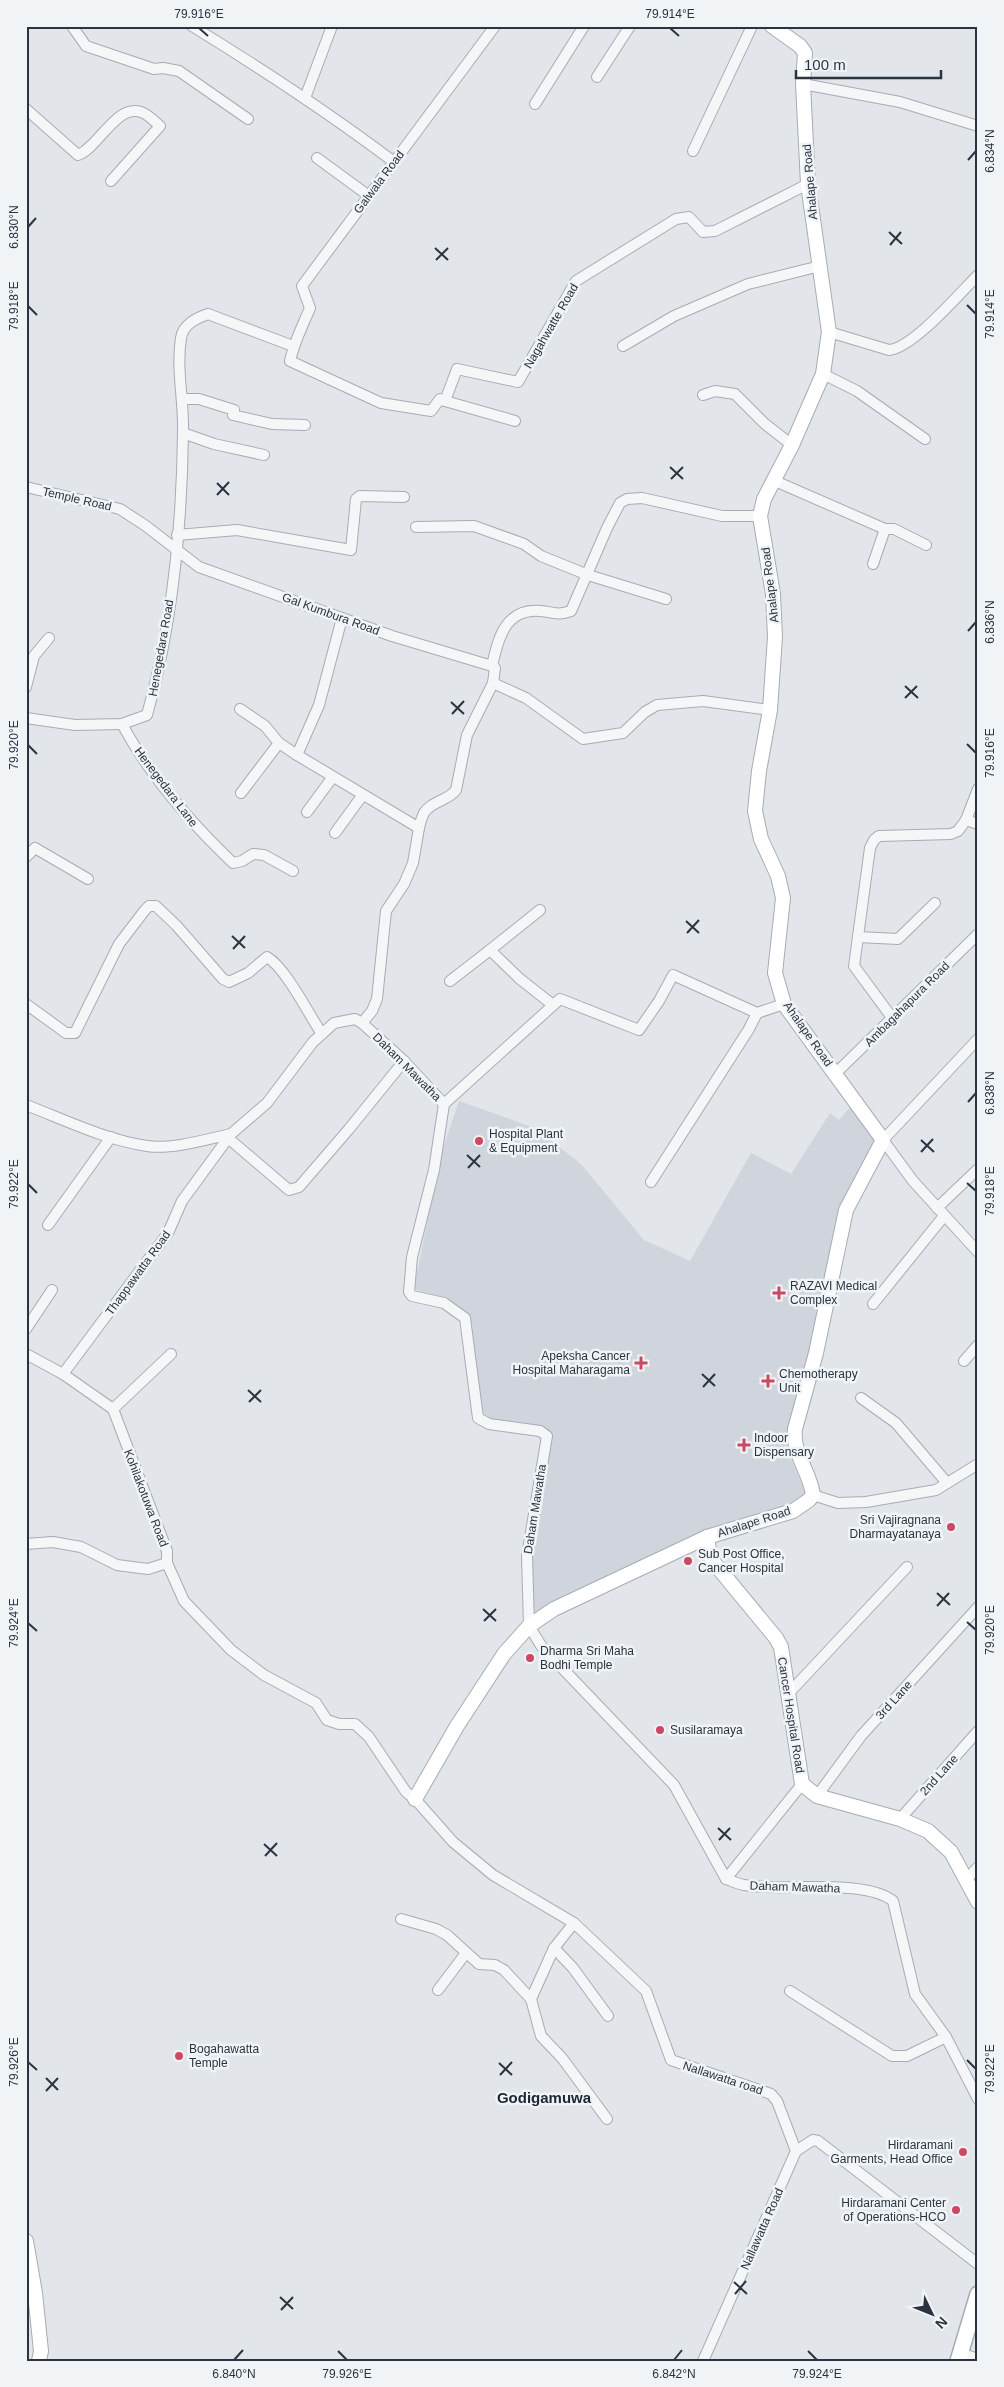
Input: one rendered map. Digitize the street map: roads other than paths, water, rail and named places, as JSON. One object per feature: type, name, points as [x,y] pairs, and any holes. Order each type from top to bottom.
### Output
[{"type":"main road","points":[[959,2357],[978,2294]]},
{"type":"street","points":[[72,26],[86,46],[154,69],[163,68],[180,71],[248,119]]},
{"type":"street","points":[[192,26],[345,124],[394,162]]},
{"type":"street","points":[[305,98],[332,26]]},
{"type":"street","name":"Galwala Road","points":[[293,346],[310,308],[302,286],[495,26]]},
{"type":"street","points":[[535,104],[584,26]]},
{"type":"street","points":[[597,77],[630,26]]},
{"type":"street","points":[[693,151],[752,26]]},
{"type":"street","name":"Ahalape Road","points":[[772,26],[800,46],[805,53],[803,84],[808,184],[829,332],[823,374],[792,445],[764,499],[760,516],[774,594],[775,637],[770,710],[758,771],[755,812],[761,839],[778,876],[783,898],[775,973],[784,1004],[883,1140]]},
{"type":"street","points":[[803,84],[900,102],[978,126]]},
{"type":"street","points":[[26,109],[78,155],[86,152],[118,117],[135,110],[144,112],[160,126],[111,181]]},
{"type":"street","points":[[316,158],[369,196]]},
{"type":"street","name":"Nagahwatte Road","points":[[445,401],[457,369],[518,382],[576,281],[676,219],[689,217],[703,232],[715,231],[808,184]]},
{"type":"street","points":[[624,346],[674,316],[748,284],[820,266]]},
{"type":"street","points":[[829,332],[889,350],[898,349],[915,338],[978,275]]},
{"type":"street","points":[[176,548],[183,434],[183,399],[179,371],[181,335],[192,320],[208,314],[293,346],[290,360],[381,403],[431,411],[440,399],[515,421]]},
{"type":"street","points":[[823,374],[857,391],[925,439]]},
{"type":"street","points":[[703,395],[715,391],[735,394],[765,424],[792,445]]},
{"type":"street","points":[[183,399],[200,399],[234,410],[233,415],[272,424],[305,425]]},
{"type":"street","points":[[183,434],[214,444],[264,455]]},
{"type":"street","points":[[775,481],[885,529],[894,529],[926,545]]},
{"type":"street","name":"Temple Road","points":[[26,487],[120,510],[176,548]]},
{"type":"street","points":[[177,535],[237,530],[351,550],[356,499],[360,496],[404,497]]},
{"type":"street","points":[[362,1023],[372,1011],[377,999],[386,911],[404,884],[413,863],[419,828],[425,812],[436,803],[450,798],[456,790],[467,735],[494,683],[495,668],[492,666],[498,640],[506,623],[523,612],[540,611],[558,616],[571,611],[588,576],[607,528],[620,503],[627,499],[642,498],[722,516],[760,516]]},
{"type":"street","points":[[416,527],[474,526],[524,544],[541,556],[588,576],[666,599]]},
{"type":"street","points":[[873,564],[885,529]]},
{"type":"street","name":"Gal Kumbura Road","points":[[176,548],[199,567],[392,636],[492,666]]},
{"type":"street","name":"Henegedara Road","points":[[26,718],[75,725],[122,724],[147,714],[166,635],[176,548]]},
{"type":"street","points":[[297,755],[319,705],[342,618]]},
{"type":"street","points":[[26,687],[34,656],[49,638]]},
{"type":"street","points":[[494,683],[526,698],[583,739],[624,733],[645,712],[657,705],[703,701],[770,710]]},
{"type":"street","points":[[240,709],[265,726],[279,742],[297,755],[362,796],[419,828]]},
{"type":"street","name":"Henegedara Lane","points":[[122,724],[135,747],[196,827],[233,863],[242,861],[253,854],[264,855],[293,871]]},
{"type":"street","points":[[241,793],[279,742]]},
{"type":"street","points":[[307,812],[332,778]]},
{"type":"street","points":[[892,1019],[854,966],[870,848],[874,840],[879,836],[951,834],[958,831],[966,820],[978,788]]},
{"type":"street","points":[[334,833],[362,796]]},
{"type":"street","points":[[966,820],[978,824]]},
{"type":"street","points":[[26,857],[35,848],[88,878]]},
{"type":"street","points":[[858,937],[898,939],[934,903]]},
{"type":"street","points":[[26,1004],[66,1033],[75,1032],[119,944],[144,910],[150,906],[156,906],[176,925],[223,979],[229,982],[248,973],[267,957],[272,960],[281,970],[322,1034]]},
{"type":"street","points":[[450,982],[540,910]]},
{"type":"street","name":"Ambagahapura Road","points":[[836,1073],[978,934]]},
{"type":"street","points":[[490,950],[520,979],[553,1005]]},
{"type":"street","points":[[444,1104],[560,1000],[639,1030],[660,1002],[673,975],[757,1013],[784,1004]]},
{"type":"street","points":[[651,1182],[749,1029],[757,1013]]},
{"type":"street","name":"Daham Mawatha","points":[[230,1136],[267,1103],[313,1042],[334,1023],[346,1019],[356,1019],[362,1023],[404,1061],[444,1104],[434,1170],[412,1257],[410,1292],[412,1296],[444,1302],[465,1318],[478,1418],[490,1424],[540,1431],[547,1436],[527,1556],[529,1626]]},
{"type":"street","points":[[978,1039],[883,1140],[846,1210],[816,1353],[795,1429],[794,1441],[796,1452],[811,1485],[813,1495],[838,1503],[866,1502],[936,1490],[978,1464]]},
{"type":"street","points":[[26,1105],[111,1137],[148,1147],[193,1143],[230,1136],[289,1190],[294,1190],[349,1129],[404,1061]]},
{"type":"street","name":"Thappawatta Road","points":[[63,1374],[168,1233],[182,1201],[230,1136]]},
{"type":"street","points":[[48,1225],[111,1137]]},
{"type":"street","points":[[883,1140],[937,1208],[978,1252]]},
{"type":"street","points":[[937,1208],[978,1169]]},
{"type":"street","points":[[873,1304],[944,1216]]},
{"type":"street","points":[[26,1329],[52,1290]]},
{"type":"street","points":[[964,1361],[978,1345]]},
{"type":"street","points":[[26,1354],[63,1374],[113,1409],[171,1354]]},
{"type":"street","points":[[861,1398],[896,1422],[947,1483]]},
{"type":"street","name":"Kohilakotuwa Road","points":[[26,1544],[53,1542],[81,1547],[118,1566],[148,1569],[167,1563],[167,1551],[113,1409]]},
{"type":"street","name":"Ahalape Road","points":[[415,1799],[457,1726],[504,1654],[529,1626],[554,1609],[707,1537],[793,1511],[813,1495]]},
{"type":"street","name":"Cancer Hospital Road","points":[[707,1537],[710,1556],[715,1564],[776,1638],[781,1647],[802,1784],[817,1796],[900,1819],[928,1831],[951,1852],[978,1902]]},
{"type":"street","name":"Nallawatta road","points":[[167,1563],[184,1601],[231,1650],[264,1675],[316,1704],[328,1720],[339,1724],[355,1724],[369,1737],[406,1792],[415,1799],[453,1842],[493,1875],[574,1923],[646,1992],[672,2060],[772,2094],[777,2101],[796,2152]]},
{"type":"street","points":[[788,1694],[907,1567]]},
{"type":"street","name":"3rd Lane","points":[[817,1796],[861,1736],[978,1607]]},
{"type":"street","points":[[529,1626],[542,1647],[674,1785],[726,1879],[802,1784]]},
{"type":"street","name":"2nd Lane","points":[[900,1819],[978,1731]]},
{"type":"street","points":[[966,1880],[978,1866]]},
{"type":"street","name":"Daham Mawatha","points":[[726,1879],[744,1885],[824,1887],[879,1893],[893,1901],[915,1994],[946,2037],[978,2099]]},
{"type":"street","points":[[402,1919],[436,1929],[447,1935],[479,1964],[495,1965],[504,1970],[531,1999],[541,2036],[562,2058],[607,2120]]},
{"type":"street","points":[[531,1999],[554,1948],[574,1923]]},
{"type":"street","points":[[554,1948],[573,1968],[608,2016]]},
{"type":"street","points":[[438,1990],[466,1954]]},
{"type":"street","points":[[790,1991],[892,2056],[907,2056],[946,2037]]},
{"type":"street","points":[[796,2152],[812,2140],[818,2141],[978,2264]]},
{"type":"street","name":"Nallawatta Road","points":[[703,2361],[796,2152]]},
{"type":"street","points":[[26,2241],[35,2293],[41,2352],[39,2361]]},
{"type":"street","points":[[959,2357],[978,2359]]},
{"type":"place","name":"Hospital Plant & Equipment","points":[[479,1141]]},
{"type":"place","name":"RAZAVI Medical Complex","points":[[779,1293]]},
{"type":"place","name":"Apeksha Cancer Hospital Maharagama","points":[[641,1363]]},
{"type":"place","name":"Chemotherapy Unit","points":[[768,1381]]},
{"type":"place","name":"Indoor Dispensary","points":[[744,1445]]},
{"type":"place","name":"Sri Vajiragnana Dharmayatanaya","points":[[951,1527]]},
{"type":"place","name":"Sub Post Office, Cancer Hospital","points":[[688,1561]]},
{"type":"place","name":"Dharma Sri Maha Bodhi Temple","points":[[530,1658]]},
{"type":"place","name":"Susilaramaya","points":[[660,1730]]},
{"type":"place","name":"Bogahawatta Temple","points":[[179,2056]]},
{"type":"place","name":"Hirdaramani Garments, Head Office","points":[[963,2152]]},
{"type":"place","name":"Hirdaramani Center of Operations-HCO","points":[[956,2210]]},
{"type":"district","name":"Godigamuwa","points":[[544,2098]]}]
